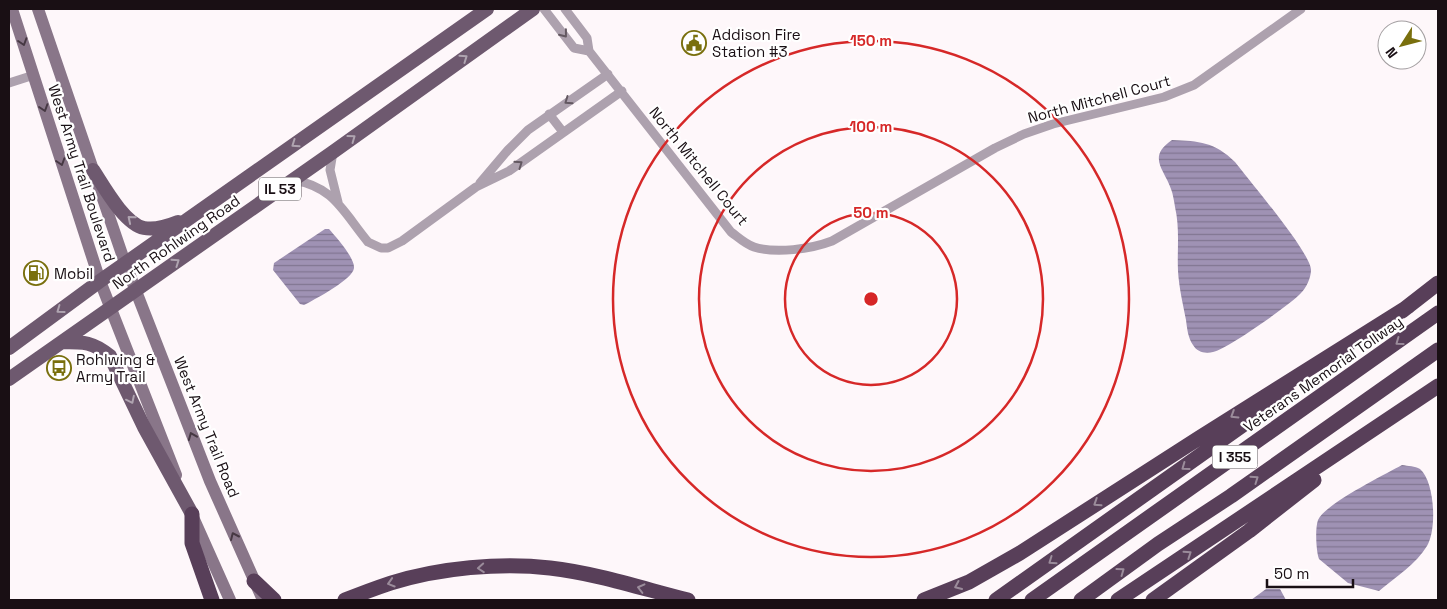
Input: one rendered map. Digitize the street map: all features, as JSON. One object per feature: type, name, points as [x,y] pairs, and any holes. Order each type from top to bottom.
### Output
[{"type":"highway","points":[[996,600],[1409,306],[1438,283]]},
{"type":"highway","points":[[924,600],[969,582],[1020,552],[1409,306]]},
{"type":"highway","name":"Veterans Memorial Tollway","points":[[1032,600],[1438,313]]},
{"type":"highway","name":"I 355","points":[[1081,600],[1158,544],[1231,496],[1438,350]]},
{"type":"highway","points":[[1118,600],[1438,386]]},
{"type":"highway","points":[[1154,600],[1249,531],[1414,402]]},
{"type":"highway","points":[[192,514],[192,543],[212,600]]},
{"type":"highway","points":[[345,600],[392,583],[439,571],[503,567],[550,568],[575,572],[688,600]]},
{"type":"highway","points":[[254,581],[274,600]]},
{"type":"main road","name":"West Army Trail Boulevard","points":[[12,9],[100,281]]},
{"type":"main road","name":"West Army Trail Boulevard","points":[[38,9],[125,263]]},
{"type":"main road","name":"North Rohlwing Road","points":[[9,348],[125,263],[487,9]]},
{"type":"main road","name":"North Rohlwing Road","points":[[9,379],[333,152],[532,9]]},
{"type":"main road","points":[[93,170],[118,206],[132,221],[143,228],[167,227],[192,216]]},
{"type":"main road","name":"West Army Trail Road","points":[[125,263],[210,481],[263,600]]},
{"type":"main road","points":[[100,281],[192,514],[230,600]]},
{"type":"main road","points":[[62,342],[79,341],[90,343],[110,356],[144,427],[192,514]]},
{"type":"street","name":"North Mitchell Court","points":[[544,9],[574,48],[589,52]]},
{"type":"street","name":"North Mitchell Court","points":[[565,9],[587,38],[589,52],[622,91],[731,232],[742,241],[754,247],[768,249],[810,248],[832,241],[994,148],[1024,134],[1053,124],[1179,92],[1194,85],[1301,9]]},
{"type":"street","points":[[476,187],[528,130],[608,74]]},
{"type":"street","points":[[9,83],[34,75]]},
{"type":"street","points":[[292,180],[314,185],[338,202],[368,242],[374,246],[388,248],[402,241],[476,187],[509,170],[622,91]]},
{"type":"street","points":[[549,114],[563,132]]},
{"type":"street","points":[[333,152],[330,170],[338,202]]},
{"type":"shaded area","points":[[1172,140],[1206,144],[1228,155],[1265,199],[1301,248],[1311,270],[1306,286],[1295,299],[1244,335],[1210,353],[1199,351],[1191,342],[1181,296],[1178,271],[1177,215],[1172,191],[1159,158],[1164,146]]},
{"type":"shaded area","points":[[325,229],[329,229],[344,248],[352,259],[354,268],[348,277],[334,288],[304,305],[300,304],[273,270],[274,263]]},
{"type":"shaded area","points":[[1402,465],[1420,469],[1429,484],[1433,518],[1427,546],[1411,564],[1379,591],[1348,583],[1319,559],[1316,540],[1318,520],[1323,513],[1343,498]]},
{"type":"shaded area","points":[[1266,589],[1280,589],[1286,600],[1251,600]]},
{"type":"place","name":"Addison Fire Station #3","points":[[694,43]]},
{"type":"place","name":"Mobil","points":[[36,273]]},
{"type":"place","name":"Rohlwing & Army Trail","points":[[59,368]]}]
